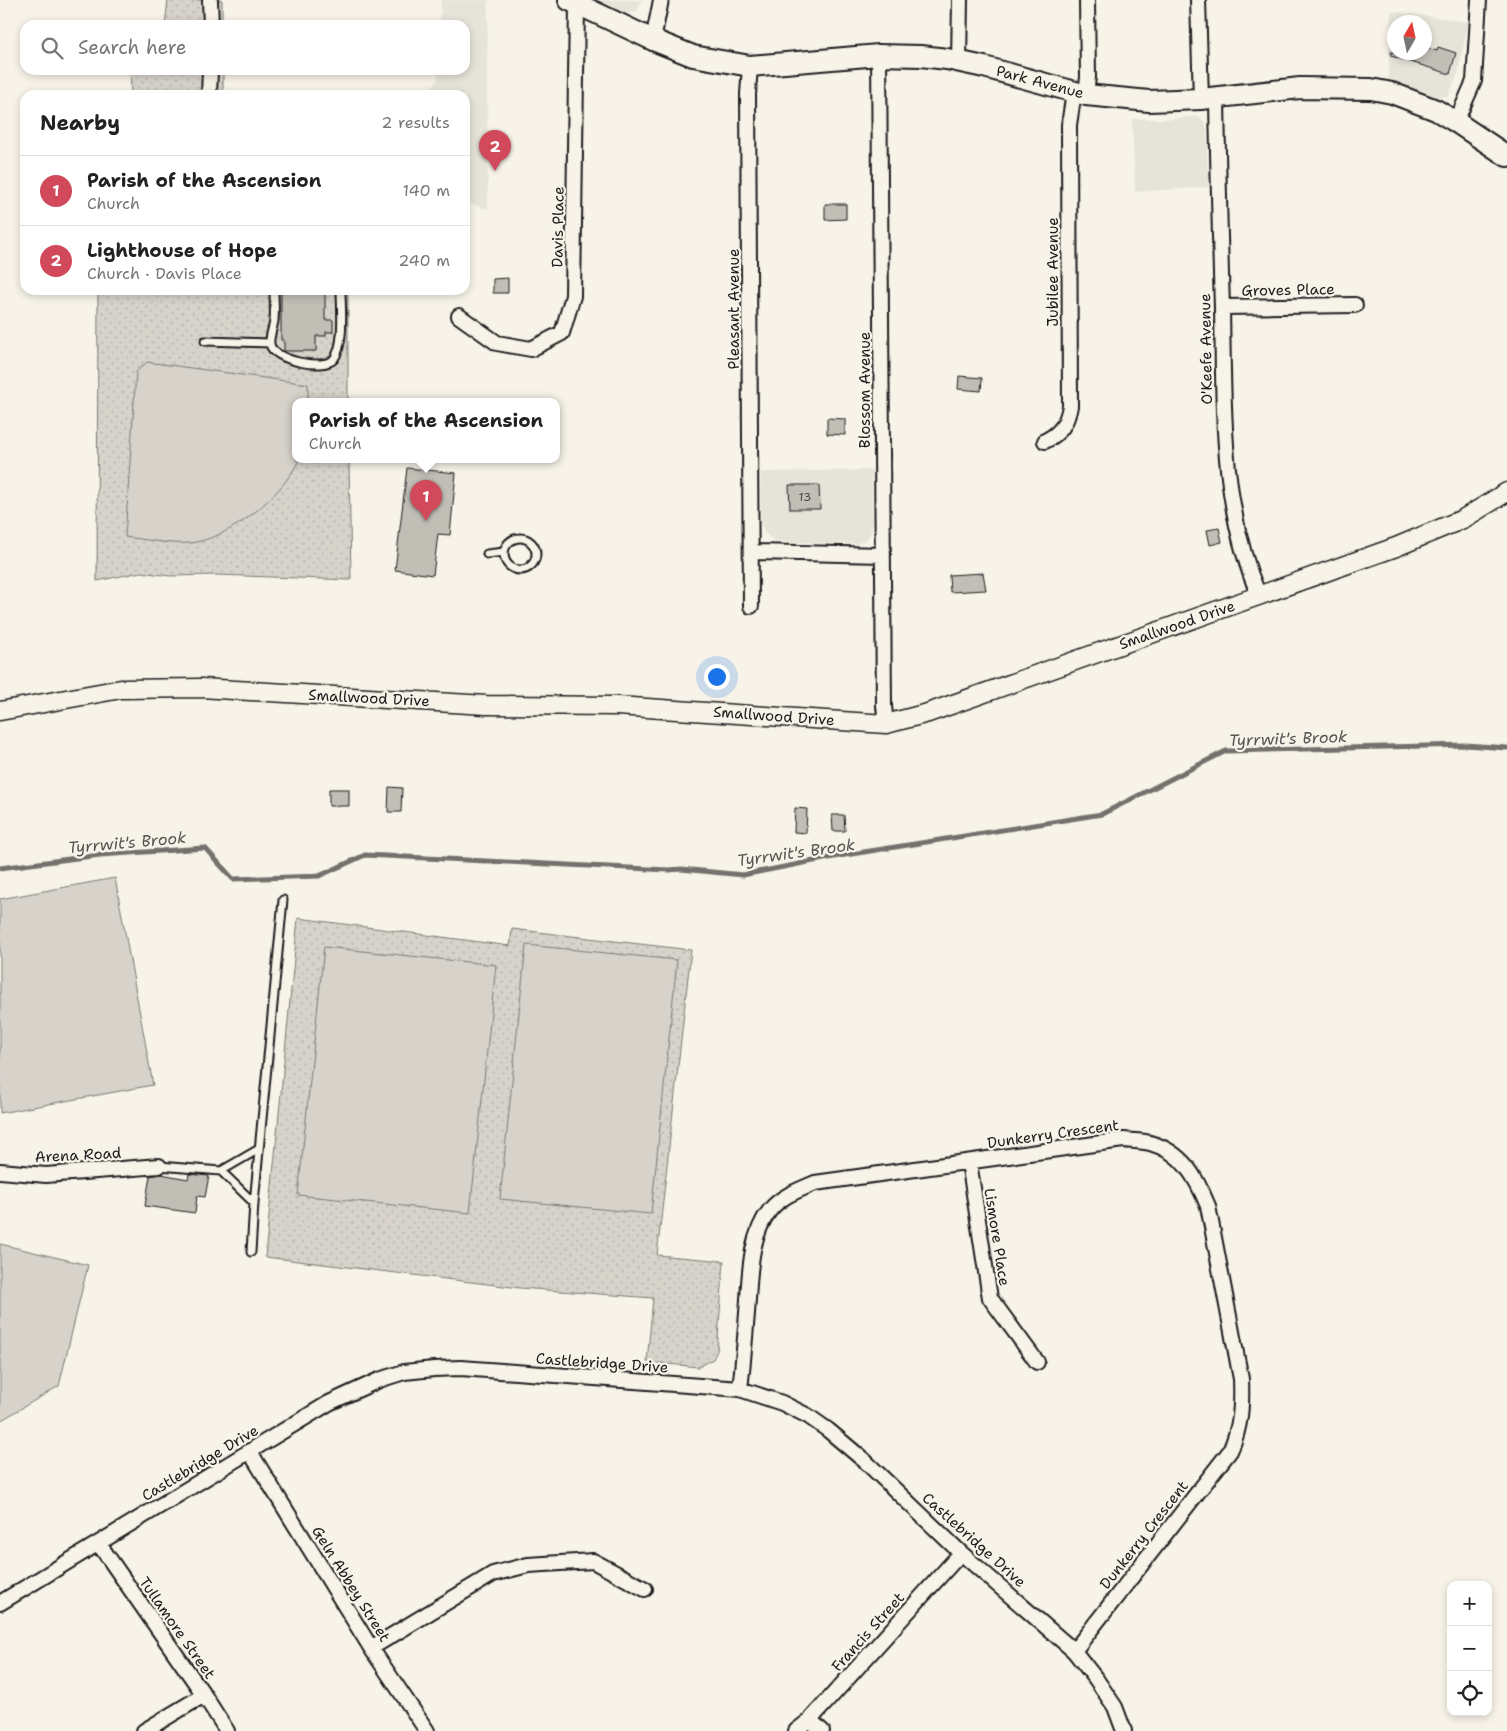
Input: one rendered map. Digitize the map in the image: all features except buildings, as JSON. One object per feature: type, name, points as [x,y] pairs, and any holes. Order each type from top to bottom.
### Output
[{"type":"main road","name":"Park Avenue","points":[[573,2],[653,40],[693,56],[750,66],[879,55],[921,56],[984,67],[1080,94],[1149,101],[1209,98],[1300,88],[1371,89],[1392,93],[1414,101],[1456,122],[1507,156]]},
{"type":"street","points":[[210,0],[211,20]]},
{"type":"street","points":[[653,40],[661,0]]},
{"type":"street","points":[[959,62],[960,0]]},
{"type":"street","name":"Jubilee Avenue","points":[[1045,441],[1063,428],[1070,406],[1069,126],[1088,77],[1087,0]]},
{"type":"street","name":"O'Keefe Avenue","points":[[1198,0],[1209,98],[1222,307],[1224,440],[1232,508],[1243,552],[1259,596]]},
{"type":"street","points":[[1456,122],[1474,81],[1479,0]]},
{"type":"street","name":"Davis Place","points":[[459,316],[497,344],[531,349],[562,333],[574,296],[573,2]]},
{"type":"street","name":"Blossom Avenue","points":[[879,55],[884,706],[886,724]]},
{"type":"street","name":"Pleasant Avenue","points":[[750,66],[748,104],[752,606]]},
{"type":"street","points":[[209,90],[210,75]]},
{"type":"street","name":"Groves Place","points":[[1222,307],[1355,305]]},
{"type":"street","name":"Smallwood Drive","points":[[0,711],[121,689],[201,688],[486,705],[617,706],[886,724],[928,713],[1259,596],[1323,571],[1396,547],[1463,519],[1507,492]]},
{"type":"street","points":[[751,552],[883,555]]},
{"type":"street","name":"Dunkerry Crescent","points":[[740,1389],[751,1263],[757,1235],[770,1209],[788,1194],[815,1183],[1123,1140],[1151,1143],[1176,1154],[1197,1180],[1208,1206],[1241,1379],[1242,1400],[1237,1436],[1230,1451],[1074,1651]]},
{"type":"street","name":"Lismore Place","points":[[969,1162],[990,1298],[1037,1362]]},
{"type":"street","name":"Arena Road","points":[[0,1171],[46,1175],[158,1166]]},
{"type":"street","name":"Castlebridge Drive","points":[[0,1603],[329,1403],[379,1380],[404,1372],[461,1368],[740,1389],[782,1402],[808,1416],[866,1462],[961,1553],[1074,1651],[1115,1707],[1124,1731]]},
{"type":"street","name":"Geln Abbey Street","points":[[250,1452],[371,1648],[427,1731]]},
{"type":"street","name":"Tullamore Street","points":[[99,1544],[227,1731]]},
{"type":"street","name":"Francis Street","points":[[796,1731],[810,1720],[961,1553]]},
{"type":"street","points":[[371,1648],[493,1574],[528,1565],[593,1561],[645,1589]]},
{"type":"street","points":[[144,1731],[204,1695]]},
{"type":"street","points":[[810,1720],[822,1731]]},
{"type":"lane","points":[[274,295],[274,321],[270,343],[272,348],[280,356],[316,365],[330,362],[334,359],[340,344],[341,295]]},
{"type":"lane","points":[[205,341],[270,343]]},
{"type":"lane","points":[[522,537],[532,543],[536,553],[533,563],[529,567],[519,570],[509,566],[504,552],[508,542],[522,537]]},
{"type":"lane","points":[[487,554],[504,552]]},
{"type":"lane","points":[[251,1252],[283,900]]},
{"type":"lane","points":[[158,1166],[221,1171],[259,1149]]},
{"type":"lane","points":[[221,1171],[254,1203]]},
{"type":"shaded area","points":[[168,0],[222,0],[222,20],[166,20]]},
{"type":"shaded area","points":[[441,0],[488,0],[488,209],[470,204],[470,90],[431,90],[437,80],[438,75],[470,75],[470,20],[440,20]]},
{"type":"shaded area","points":[[595,0],[642,0],[636,13],[634,11],[628,14],[621,13]]},
{"type":"shaded area","points":[[1391,11],[1419,15],[1391,15]]},
{"type":"shaded area","points":[[1432,17],[1468,22],[1458,74],[1448,96],[1435,97],[1388,80],[1389,60],[1432,60]]},
{"type":"shaded area","points":[[130,75],[223,75],[223,90],[131,90]]},
{"type":"shaded area","points":[[1199,116],[1206,125],[1208,187],[1135,192],[1132,119],[1170,119]]},
{"type":"shaded area","points":[[98,295],[348,295],[348,398],[292,398],[292,463],[349,463],[351,580],[217,575],[170,576],[141,572],[97,581]]},
{"type":"shaded area","points":[[147,362],[308,384],[308,398],[292,398],[292,463],[297,463],[291,474],[268,501],[253,514],[222,533],[205,540],[175,543],[125,537],[136,372]]},
{"type":"shaded area","points":[[872,470],[872,526],[866,540],[856,544],[783,542],[773,540],[765,533],[761,523],[761,472]]},
{"type":"shaded area","points":[[115,878],[153,1085],[0,1113],[0,899]]},
{"type":"shaded area","points":[[298,918],[510,946],[512,929],[691,950],[657,1255],[724,1261],[717,1351],[713,1359],[699,1367],[647,1362],[653,1298],[520,1288],[265,1257]]},
{"type":"shaded area","points":[[526,945],[677,960],[651,1214],[500,1199]]},
{"type":"shaded area","points":[[324,947],[496,965],[470,1213],[298,1195]]},
{"type":"shaded area","points":[[0,1244],[88,1265],[59,1386],[0,1421]]},
{"type":"waterway","name":"Tyrrwit's Brook","points":[[0,868],[100,855],[205,848],[233,879],[319,876],[365,855],[669,870],[681,869],[743,875],[839,856],[1102,814],[1226,751],[1466,745],[1507,748]]},
{"type":"place","name":"Lighthouse of Hope","points":[[495,171]]},
{"type":"place","name":"Parish of the Ascension","points":[[426,521]]}]
